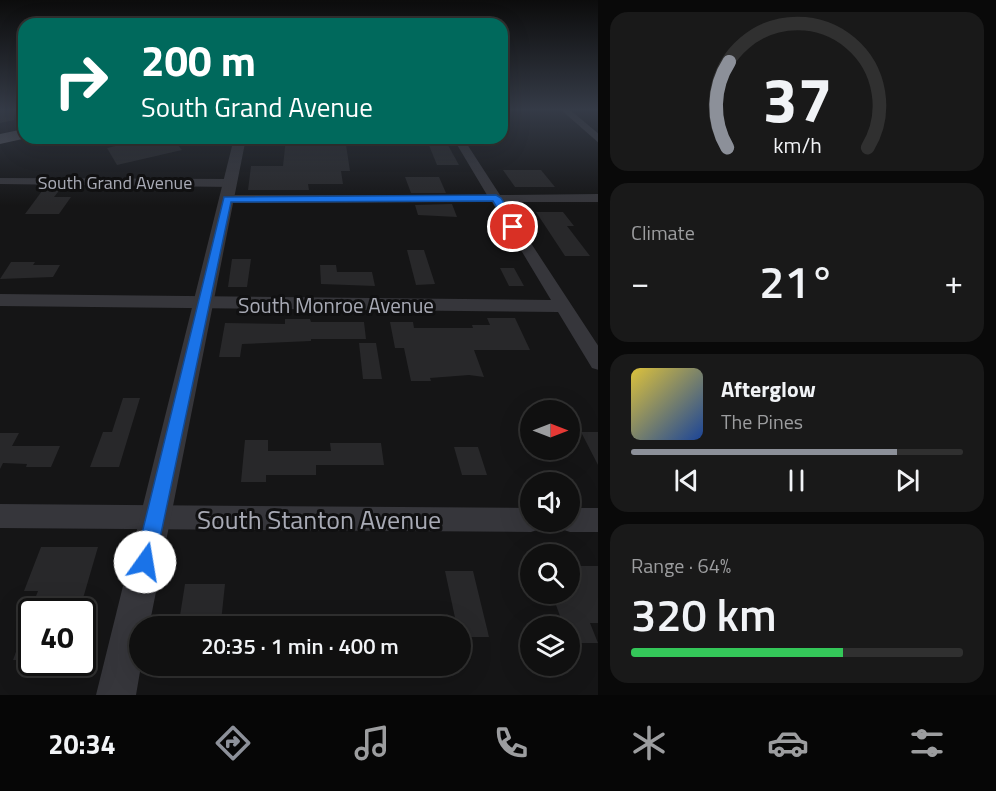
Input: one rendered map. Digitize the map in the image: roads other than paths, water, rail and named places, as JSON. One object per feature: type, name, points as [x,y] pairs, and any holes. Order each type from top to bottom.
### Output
[{"type":"street","points":[[116,695],[239,144]]},
{"type":"street","points":[[462,144],[598,363]]},
{"type":"street","name":"South Grand Avenue","points":[[0,182],[229,191],[496,198],[598,198]]},
{"type":"street","name":"South Monroe Avenue","points":[[0,300],[190,301],[204,304],[564,306]]},
{"type":"street","name":"South Stanton Avenue","points":[[0,516],[520,520]]},
{"type":"street","points":[[580,520],[598,520]]}]
